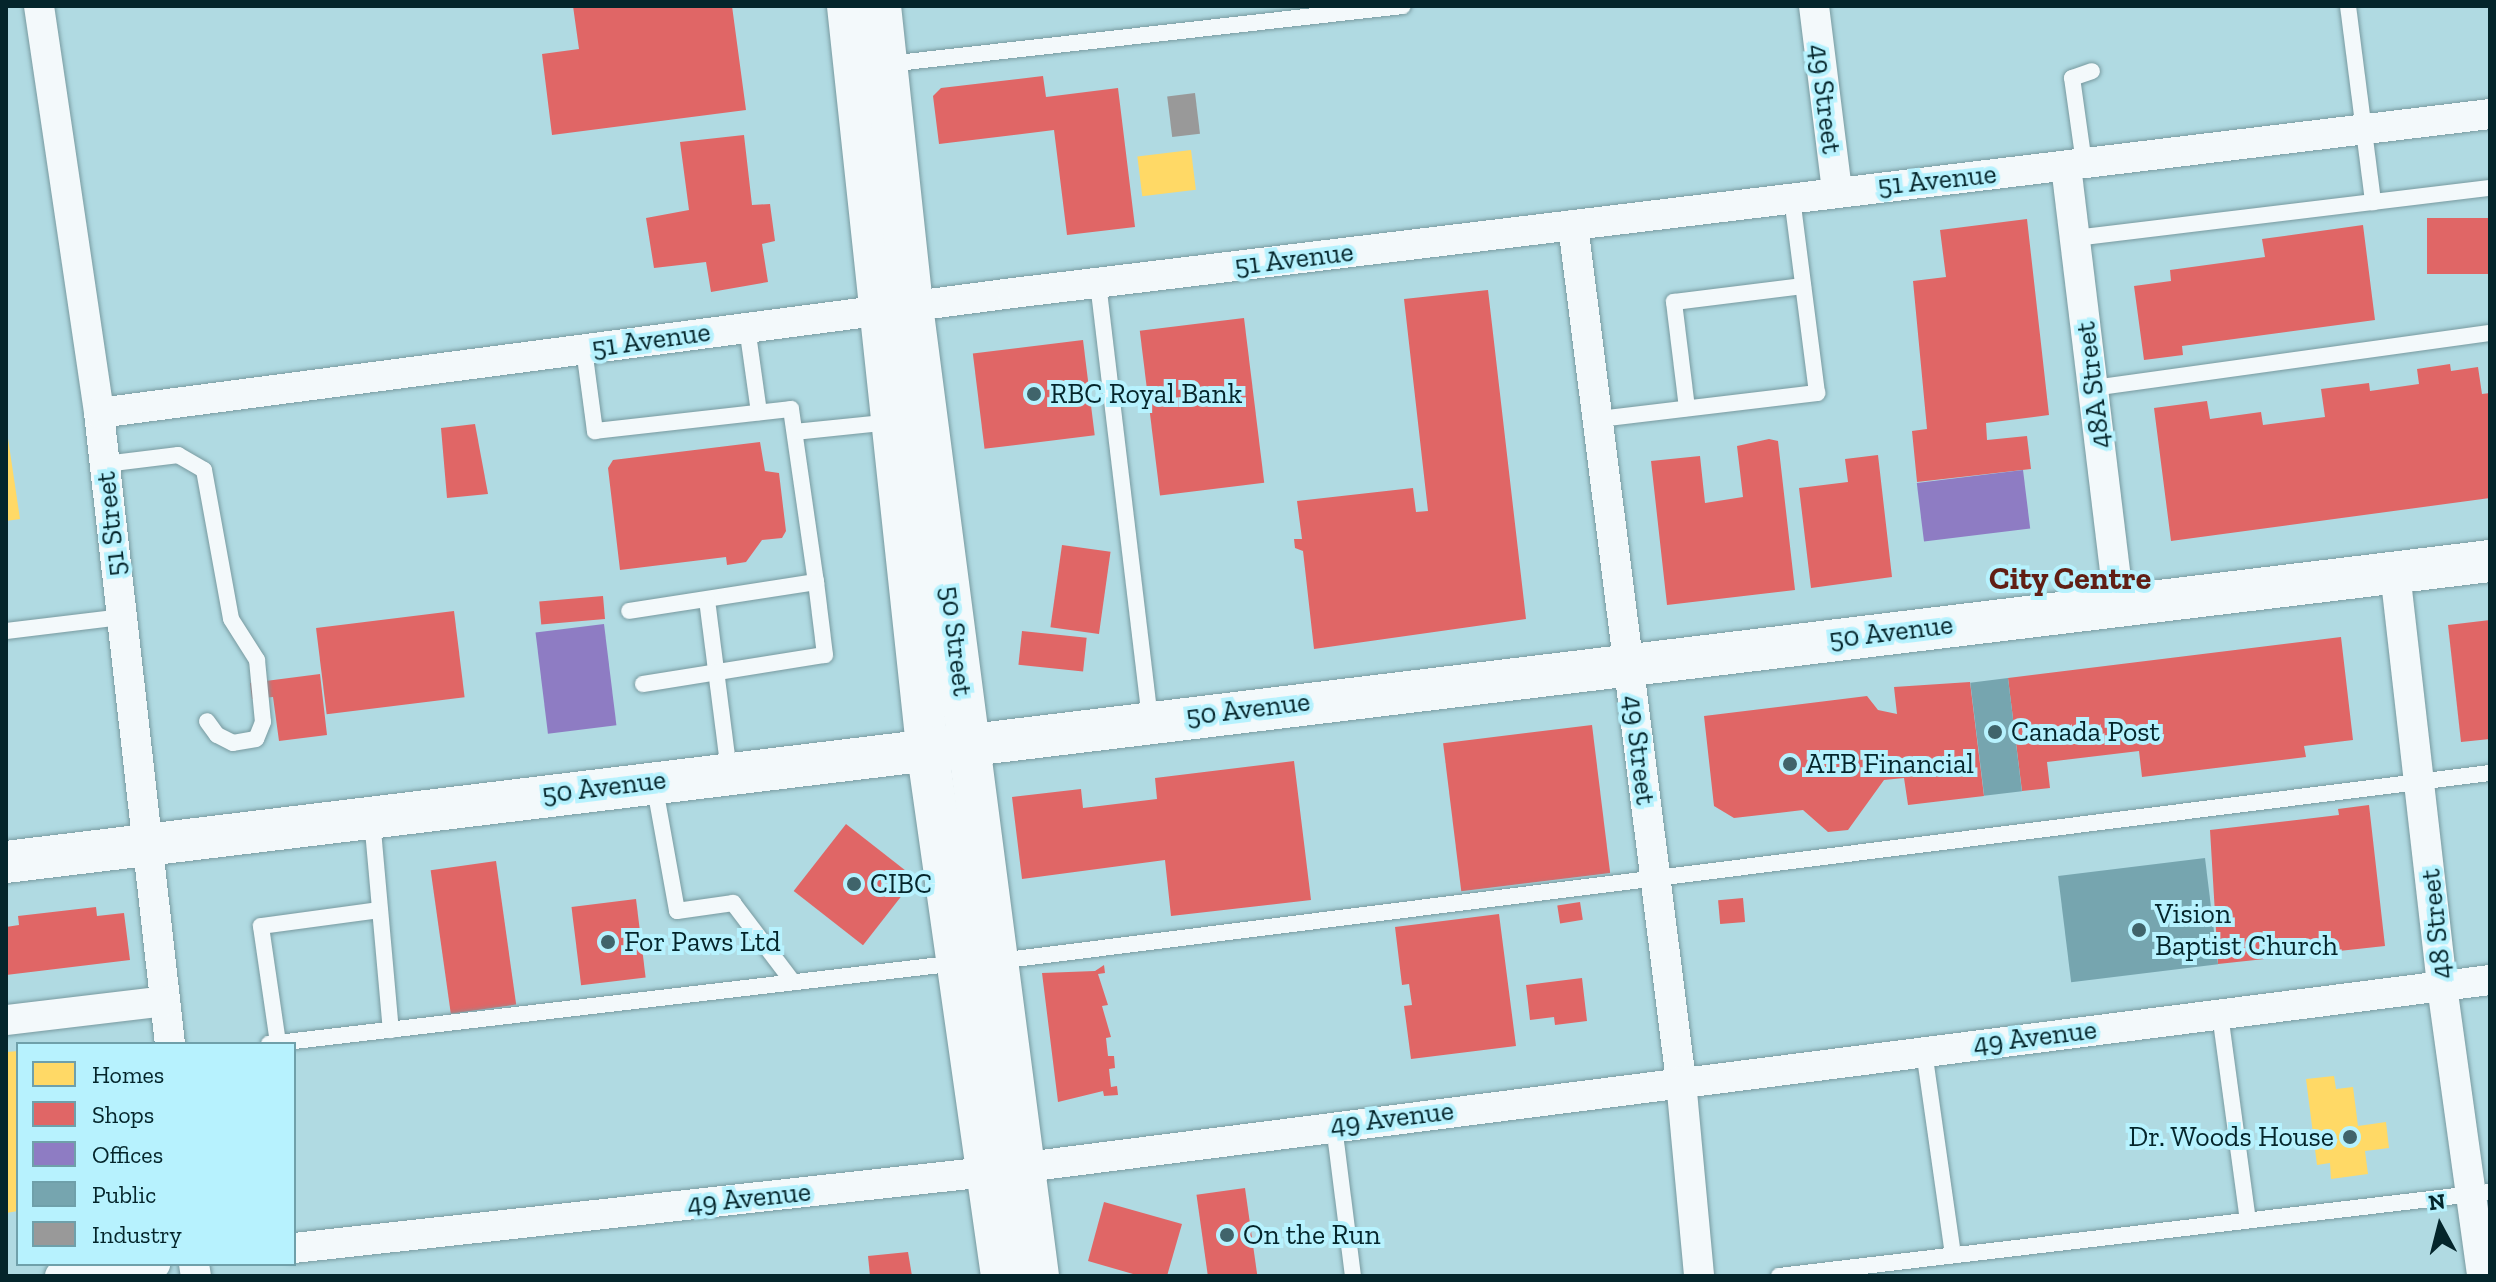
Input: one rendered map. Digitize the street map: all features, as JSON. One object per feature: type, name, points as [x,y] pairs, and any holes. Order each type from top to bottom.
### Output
[{"type":"main road","name":"50 Street","points":[[848,6],[969,742],[999,961],[1006,1169],[1002,1276]]},
{"type":"main road","name":"50 Street","points":[[880,6],[886,64],[896,308],[892,422],[927,747],[957,963],[1006,1169],[1038,1276]]},
{"type":"main road","name":"50 Avenue","points":[[6,862],[927,747],[2490,561]]},
{"type":"street","name":"51 Street","points":[[39,6],[99,413],[170,1042]]},
{"type":"street","name":"49 Street","points":[[1814,6],[1837,191]]},
{"type":"street","name":"51 Avenue","points":[[99,413],[896,308],[1837,191],[2490,114]]},
{"type":"street","name":"48A Street","points":[[2075,164],[2075,238],[2119,605]]},
{"type":"street","name":"49 Street","points":[[1573,225],[1681,1081],[1699,1276]]},
{"type":"street","name":"48 Street","points":[[2395,572],[2442,986],[2480,1193],[2482,1276]]},
{"type":"street","name":"49 Avenue","points":[[296,1248],[1006,1169],[2490,980]]},
{"type":"street","points":[[6,1020],[165,1001]]},
{"type":"street","points":[[60,1276],[139,1266]]},
{"type":"lane","points":[[886,64],[1403,6]]},
{"type":"lane","points":[[2348,6],[2373,202]]},
{"type":"lane","points":[[2075,164],[2072,78],[2092,71]]},
{"type":"lane","points":[[2075,238],[2490,188]]},
{"type":"lane","points":[[1599,419],[1817,393],[1792,197]]},
{"type":"lane","points":[[1098,283],[1150,720]]},
{"type":"lane","points":[[1687,408],[1674,302],[1803,286]]},
{"type":"lane","points":[[747,327],[759,412]]},
{"type":"lane","points":[[2093,388],[2490,333]]},
{"type":"lane","points":[[584,349],[595,431],[791,409],[825,655],[643,684]]},
{"type":"lane","points":[[795,432],[892,422]]},
{"type":"lane","points":[[105,464],[178,455],[204,470],[231,619],[257,660],[263,722],[256,739],[233,743],[217,735],[207,721]]},
{"type":"lane","points":[[629,611],[816,582]]},
{"type":"lane","points":[[707,600],[729,772]]},
{"type":"lane","points":[[6,631],[121,617]]},
{"type":"lane","points":[[999,961],[1655,875],[2490,773]]},
{"type":"lane","points":[[654,781],[677,911],[733,903],[793,982]]},
{"type":"lane","points":[[372,817],[391,1030]]},
{"type":"lane","points":[[278,1042],[261,926],[379,910]]},
{"type":"lane","points":[[287,1042],[957,963]]},
{"type":"lane","points":[[2220,1014],[2248,1220]]},
{"type":"lane","points":[[1924,1051],[1953,1255]]},
{"type":"lane","points":[[1334,1126],[1353,1276]]},
{"type":"lane","points":[[1779,1276],[2480,1193]]},
{"type":"building: Homes","points":[[1191,150],[1196,190],[1142,196],[1137,157]]},
{"type":"building: Homes","points":[[6,425],[20,519],[6,521]]},
{"type":"building: Homes","points":[[16,1051],[16,1211],[6,1213],[6,1062],[7,1052]]},
{"type":"building: Homes","name":"Dr. Woods House","points":[[2334,1076],[2336,1089],[2353,1087],[2358,1126],[2386,1122],[2389,1148],[2365,1151],[2368,1174],[2331,1179],[2330,1163],[2317,1165],[2306,1079]]},
{"type":"building: Shops","points":[[573,6],[732,6],[746,110],[552,135],[542,54],[579,49]]},
{"type":"building: Shops","points":[[1043,76],[1046,97],[1118,88],[1135,227],[1067,235],[1054,130],[939,144],[933,96],[941,88]]},
{"type":"building: Shops","points":[[744,135],[752,205],[770,204],[775,241],[762,244],[768,282],[711,292],[706,262],[654,268],[646,218],[689,210],[680,142]]},
{"type":"building: Shops","points":[[2427,218],[2490,218],[2490,274],[2427,274]]},
{"type":"building: Shops","points":[[2027,219],[2049,415],[1986,423],[1987,440],[2027,436],[2031,469],[1917,482],[1912,431],[1927,429],[1913,281],[1946,277],[1940,230]]},
{"type":"building: Shops","points":[[2363,225],[2375,320],[2182,346],[2183,355],[2144,360],[2134,286],[2171,281],[2170,270],[2265,257],[2262,239]]},
{"type":"building: Shops","points":[[1488,290],[1526,619],[1314,649],[1303,551],[1295,548],[1294,539],[1302,539],[1297,501],[1413,488],[1416,512],[1428,511],[1404,299]]},
{"type":"building: Shops","points":[[1244,318],[1264,483],[1160,496],[1140,331]]},
{"type":"building: Shops","name":"RBC Royal Bank","points":[[1083,340],[1095,435],[985,449],[973,354]]},
{"type":"building: Shops","points":[[2450,364],[2451,371],[2478,367],[2482,394],[2490,393],[2490,498],[2171,541],[2154,408],[2207,401],[2210,419],[2261,412],[2263,425],[2325,417],[2321,389],[2369,383],[2370,391],[2419,384],[2417,369]]},
{"type":"building: Shops","points":[[475,424],[488,494],[447,498],[441,428]]},
{"type":"building: Shops","points":[[1769,439],[1778,441],[1795,590],[1667,605],[1651,461],[1700,456],[1705,503],[1743,497],[1737,446]]},
{"type":"building: Shops","points":[[760,442],[765,471],[779,473],[786,531],[782,538],[762,540],[746,562],[727,565],[726,557],[620,570],[608,468],[613,460]]},
{"type":"building: Shops","points":[[1878,455],[1892,577],[1811,588],[1799,488],[1848,482],[1845,459]]},
{"type":"building: Shops","points":[[1062,545],[1111,552],[1099,634],[1050,627]]},
{"type":"building: Shops","points":[[603,596],[605,619],[541,624],[539,602]]},
{"type":"building: Shops","points":[[454,611],[465,697],[327,714],[316,628]]},
{"type":"building: Shops","points":[[2490,620],[2490,739],[2461,742],[2448,625]]},
{"type":"building: Shops","points":[[1022,631],[1087,638],[1083,672],[1018,665]]},
{"type":"building: Shops","points":[[2341,637],[2353,740],[2304,746],[2306,757],[2142,777],[2139,751],[2047,762],[2050,788],[2022,791],[2008,678]]},
{"type":"building: Shops","points":[[320,674],[327,735],[279,741],[273,697],[252,699],[250,683]]},
{"type":"building: Shops","points":[[1970,682],[1984,796],[1908,805],[1904,778],[1884,780],[1848,830],[1828,832],[1803,810],[1734,818],[1714,806],[1704,716],[1867,696],[1878,710],[1897,714],[1894,687]]},
{"type":"building: Shops","points":[[1592,725],[1610,873],[1461,891],[1443,743]]},
{"type":"building: Shops","points":[[1294,761],[1311,900],[1171,916],[1165,860],[1022,879],[1012,797],[1081,789],[1083,808],[1157,799],[1155,778]]},
{"type":"building: Shops","points":[[2369,805],[2385,946],[2218,964],[2210,830],[2339,815],[2338,809]]},
{"type":"building: Shops","name":"CIBC","points":[[846,824],[915,878],[863,945],[794,891]]},
{"type":"building: Shops","points":[[496,861],[516,1005],[451,1014],[431,870]]},
{"type":"building: Shops","points":[[1743,898],[1745,922],[1720,924],[1718,900]]},
{"type":"building: Shops","name":"For Paws Ltd","points":[[636,899],[646,977],[581,985],[571,907]]},
{"type":"building: Shops","points":[[1580,902],[1583,920],[1560,923],[1557,906]]},
{"type":"building: Shops","points":[[96,907],[97,916],[124,913],[130,960],[6,975],[6,927],[19,925],[18,916]]},
{"type":"building: Shops","points":[[1499,914],[1516,1046],[1411,1059],[1404,1006],[1412,1005],[1409,984],[1402,985],[1395,927]]},
{"type":"building: Shops","points":[[1104,965],[1105,973],[1098,974],[1108,1005],[1102,1006],[1111,1037],[1106,1038],[1108,1056],[1114,1056],[1115,1068],[1109,1069],[1111,1087],[1117,1086],[1118,1095],[1104,1096],[1103,1091],[1058,1102],[1042,973],[1095,971]]},
{"type":"building: Shops","points":[[1582,978],[1587,1021],[1555,1025],[1554,1017],[1530,1020],[1526,985]]},
{"type":"building: Shops","name":"On the Run","points":[[1245,1188],[1257,1276],[1208,1276],[1196,1195]]},
{"type":"building: Shops","points":[[1104,1202],[1182,1224],[1167,1276],[1140,1276],[1088,1261]]},
{"type":"building: Shops","points":[[908,1252],[912,1276],[870,1276],[868,1256]]},
{"type":"building: Offices","points":[[2023,470],[2030,529],[1924,542],[1917,483]]},
{"type":"building: Offices","points":[[604,624],[616,725],[548,734],[536,632]]},
{"type":"building: Public","points":[[2008,678],[2022,791],[1984,796],[1970,683]]},
{"type":"building: Public","name":"Vision Baptist Church","points":[[2205,858],[2218,964],[2071,982],[2058,876]]},
{"type":"building: Industry","points":[[1195,93],[1200,134],[1172,137],[1167,96]]},
{"type":"place","name":"RBC Royal Bank","points":[[1034,394]]},
{"type":"place","name":"Canada Post","points":[[1995,732]]},
{"type":"place","name":"ATB Financial","points":[[1790,764]]},
{"type":"place","name":"CIBC","points":[[854,884]]},
{"type":"place","name":"Vision Baptist Church","points":[[2139,930]]},
{"type":"place","name":"For Paws Ltd","points":[[608,942]]},
{"type":"place","name":"Dr. Woods House","points":[[2350,1137]]},
{"type":"place","name":"On the Run","points":[[1227,1235]]},
{"type":"district","name":"City Centre","points":[[2070,578]]}]
